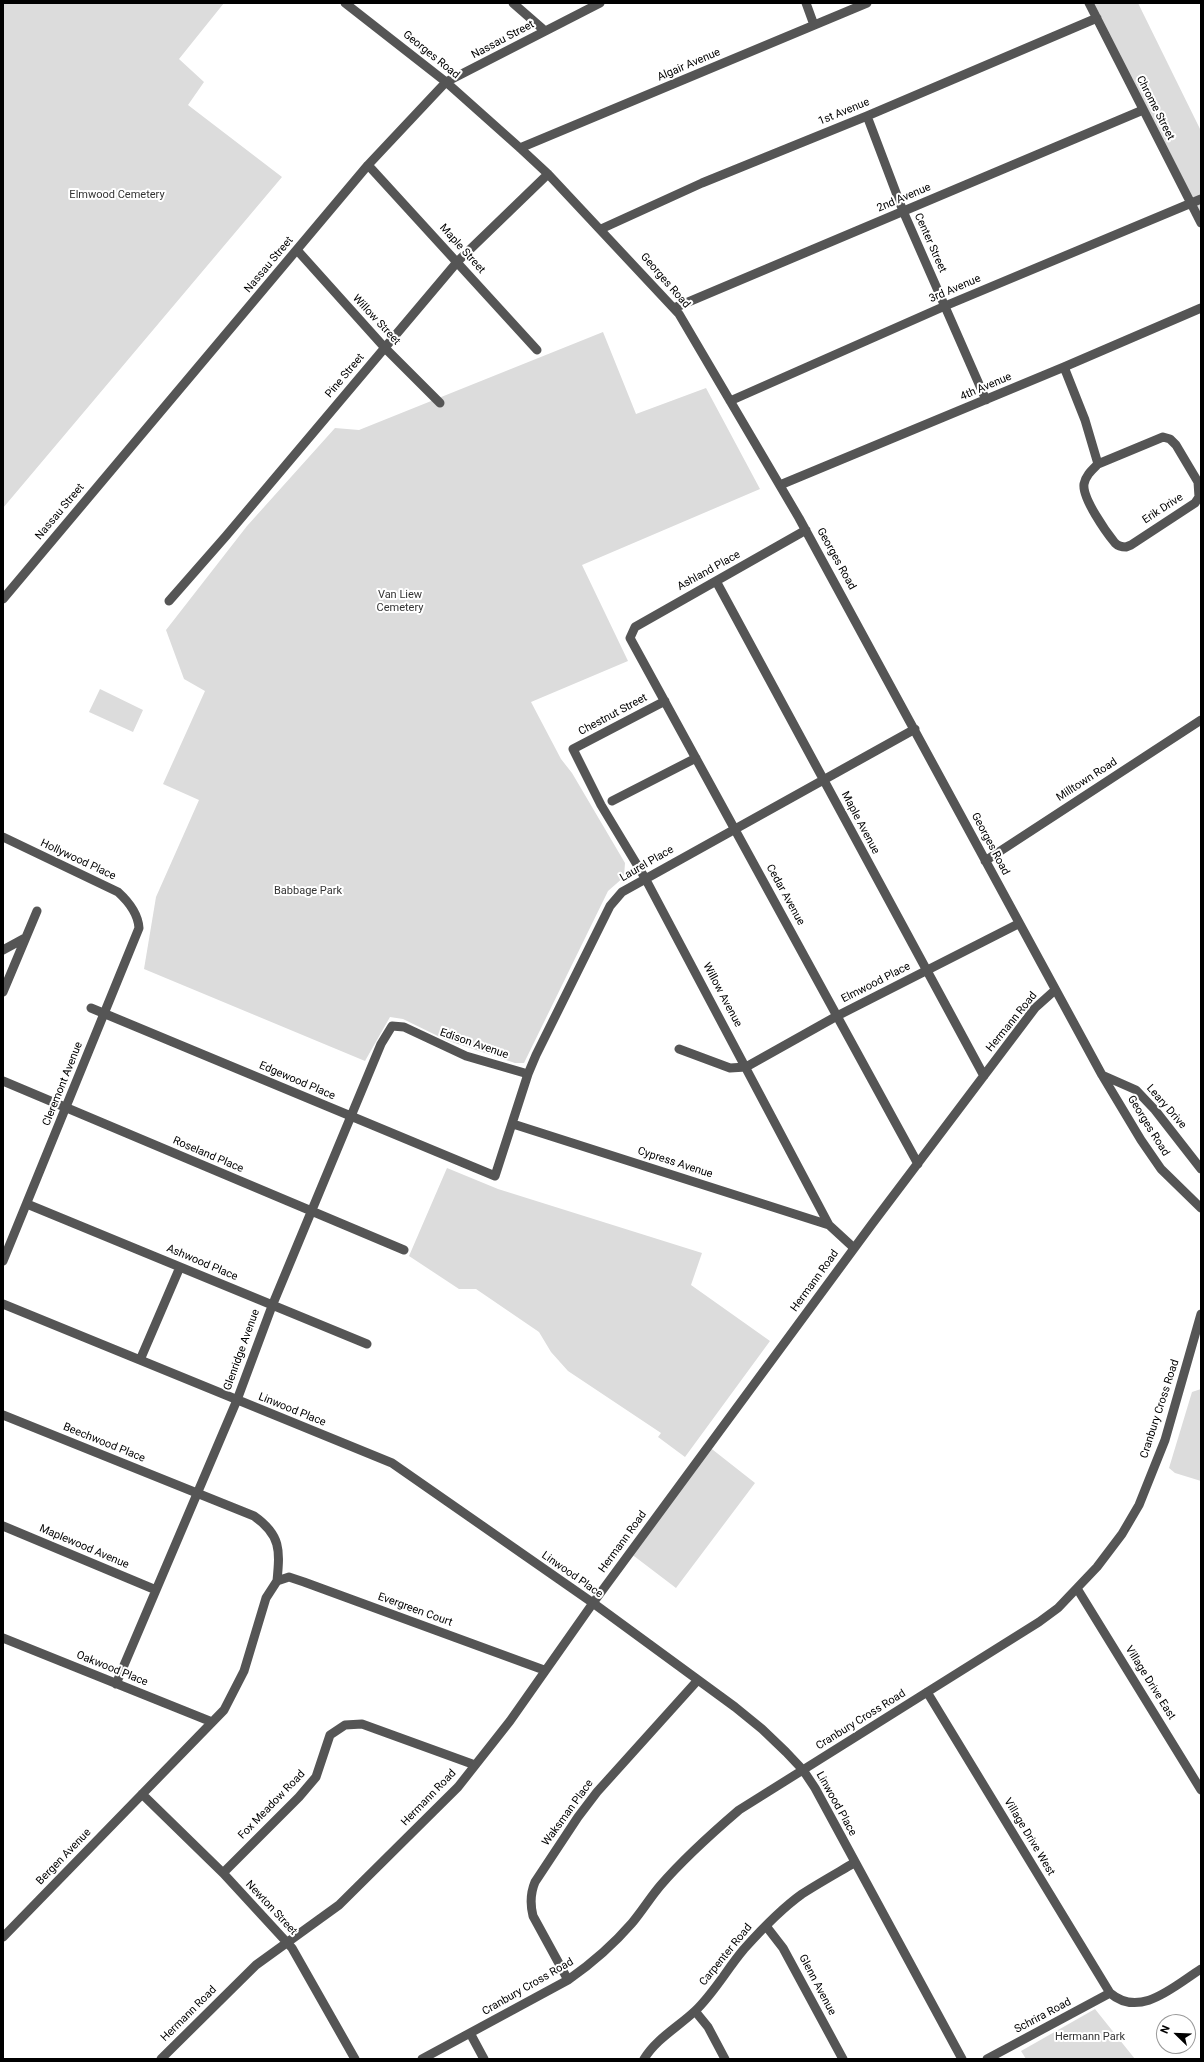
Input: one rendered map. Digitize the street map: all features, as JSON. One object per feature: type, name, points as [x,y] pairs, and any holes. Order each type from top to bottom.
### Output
[{"type":"street","name":"Georges Road","points":[[345,3],[446,82],[520,148],[548,174],[601,229],[674,308],[806,530],[915,729],[1054,991],[1102,1075],[1141,1140],[1161,1169],[1201,1208]]},
{"type":"street","points":[[513,3],[545,31]]},
{"type":"street","name":"Nassau Street","points":[[3,599],[368,165],[446,82],[600,3]]},
{"type":"street","points":[[806,3],[814,26]]},
{"type":"street","name":"Algair Avenue","points":[[520,148],[867,3]]},
{"type":"street","name":"Chrome Street","points":[[1089,3],[1201,224]]},
{"type":"street","name":"1st Avenue","points":[[601,229],[702,183],[867,116],[1097,18]]},
{"type":"street","name":"2nd Avenue","points":[[674,308],[1143,110]]},
{"type":"street","name":"Center Street","points":[[867,116],[903,211],[986,400]]},
{"type":"street","name":"Maple Street","points":[[368,165],[458,261],[537,350]]},
{"type":"street","name":"Pine Street","points":[[169,601],[226,536],[458,261],[548,174]]},
{"type":"street","name":"3rd Avenue","points":[[730,401],[945,306],[1201,199]]},
{"type":"street","name":"Willow Street","points":[[297,250],[385,348],[440,403]]},
{"type":"street","name":"4th Avenue","points":[[780,485],[986,400],[1201,308]]},
{"type":"street","points":[[1064,367],[1085,420],[1098,464]]},
{"type":"street","name":"Erik Drive","points":[[1163,438],[1170,440],[1176,445],[1198,482],[1199,497],[1195,503],[1131,545],[1126,547],[1120,546],[1112,538],[1086,496],[1084,485],[1089,472],[1098,464],[1163,438]]},
{"type":"street","name":"Ashland Place","points":[[630,638],[635,627],[806,530]]},
{"type":"street","name":"Maple Avenue","points":[[716,581],[984,1076]]},
{"type":"street","name":"Cedar Avenue","points":[[630,638],[918,1164]]},
{"type":"street","name":"Chestnut Street","points":[[573,750],[665,701]]},
{"type":"street","name":"Milltown Road","points":[[985,860],[1201,720]]},
{"type":"street","name":"Laurel Place","points":[[495,1176],[528,1074],[551,1024],[610,906],[622,892],[915,729]]},
{"type":"street","name":"Willow Avenue","points":[[573,750],[601,805],[646,878],[829,1225],[854,1248]]},
{"type":"street","points":[[612,801],[696,758]]},
{"type":"street","name":"Hollywood Place","points":[[3,837],[118,892],[130,904],[136,914]]},
{"type":"street","points":[[3,992],[37,911]]},
{"type":"street","name":"Cleremont Avenue","points":[[3,1261],[138,936],[139,921],[136,914]]},
{"type":"street","name":"Elmwood Place","points":[[746,1067],[837,1016],[1018,924]]},
{"type":"street","points":[[3,950],[25,938]]},
{"type":"street","name":"Hermann Road","points":[[161,2059],[246,1974],[346,1898],[458,1787],[510,1721],[544,1670],[854,1248],[1036,1008],[1054,991]]},
{"type":"street","name":"Edgewood Place","points":[[91,1008],[495,1176]]},
{"type":"street","name":"Edison Avenue","points":[[392,1026],[404,1027],[466,1056],[528,1074]]},
{"type":"street","name":"Glenridge Avenue","points":[[116,1684],[237,1400],[272,1306],[381,1044],[392,1026]]},
{"type":"street","points":[[679,1049],[730,1068],[746,1067]]},
{"type":"street","name":"Leary Drive","points":[[1102,1075],[1136,1090],[1155,1110],[1201,1169]]},
{"type":"street","name":"Roseland Place","points":[[3,1081],[404,1250]]},
{"type":"street","name":"Cypress Avenue","points":[[513,1124],[829,1225]]},
{"type":"street","name":"Ashwood Place","points":[[27,1204],[367,1344]]},
{"type":"street","points":[[140,1360],[180,1267]]},
{"type":"street","name":"Linwood Place","points":[[3,1304],[392,1463],[593,1604],[697,1681],[736,1707],[762,1729],[802,1770],[815,1788],[854,1863],[962,2059]]},
{"type":"street","name":"Cranbury Cross Road","points":[[422,2059],[568,1980],[600,1955],[631,1923],[698,1844],[739,1810],[1039,1622],[1078,1590],[1112,1550],[1139,1505],[1165,1440],[1201,1314]]},
{"type":"street","name":"Beechwood Place","points":[[3,1415],[197,1494]]},
{"type":"street","points":[[142,1794],[224,1710],[244,1672],[266,1598],[277,1581],[279,1556],[275,1538],[267,1525],[254,1516],[197,1494]]},
{"type":"street","name":"Maplewood Avenue","points":[[3,1526],[156,1590]]},
{"type":"street","name":"Evergreen Court","points":[[277,1581],[289,1577],[304,1582],[544,1670]]},
{"type":"street","name":"Village Drive East","points":[[1078,1590],[1201,1790]]},
{"type":"street","name":"Oakwood Place","points":[[3,1638],[212,1722]]},
{"type":"street","name":"Waksman Place","points":[[568,1980],[533,1916],[530,1906],[531,1892],[535,1882],[560,1842],[597,1792],[697,1681]]},
{"type":"street","name":"Village Drive West","points":[[927,1692],[1110,1993]]},
{"type":"street","name":"Fox Meadow Road","points":[[223,1873],[299,1797],[316,1777],[330,1735],[345,1725],[362,1724],[475,1765]]},
{"type":"street","name":"Newton Street","points":[[142,1794],[223,1873],[287,1942],[299,1959],[355,2059]]},
{"type":"street","name":"Bergen Avenue","points":[[3,1937],[142,1794]]},
{"type":"street","name":"Carpenter Road","points":[[644,2059],[649,2051],[660,2040],[695,2011],[714,1990],[743,1950],[766,1926],[801,1895],[854,1863]]},
{"type":"street","name":"Glenn Avenue","points":[[766,1926],[783,1948],[843,2059]]},
{"type":"street","points":[[1110,1993],[1117,1999],[1138,2004],[1152,2000],[1201,1969]]},
{"type":"street","name":"Schrira Road","points":[[987,2059],[1110,1993]]},
{"type":"street","points":[[695,2011],[708,2027],[726,2059]]},
{"type":"street","points":[[470,2034],[484,2059]]},
{"type":"green space","name":"Elmwood Cemetery","points":[[3,3],[224,3],[179,59],[204,82],[188,105],[282,177],[3,508]]},
{"type":"green space","points":[[1093,3],[1138,3],[1201,131],[1201,214]]},
{"type":"green space","points":[[603,332],[636,414],[706,388],[760,489],[582,565],[628,661],[531,702],[561,759],[572,773],[625,863],[624,877],[608,891],[524,1063],[515,1063],[446,1040],[403,1019],[390,1017],[365,1061],[144,969],[156,897],[199,800],[163,784],[205,691],[184,679],[166,630],[247,526],[335,428],[359,430]]},
{"type":"green space","points":[[100,689],[143,710],[133,732],[89,712]]},
{"type":"green space","points":[[447,1168],[498,1189],[702,1253],[691,1285],[770,1341],[685,1457],[658,1437],[661,1433],[568,1371],[551,1352],[539,1332],[476,1289],[459,1289],[409,1256]]},
{"type":"green space","points":[[1201,1389],[1201,1481],[1175,1473],[1169,1468],[1192,1392]]},
{"type":"green space","points":[[708,1446],[755,1483],[676,1588],[630,1553]]},
{"type":"green space","name":"Hermann Park","points":[[1095,2009],[1135,2059],[1026,2059],[1021,2051]]},
{"type":"park label","name":"Van Liew Cemetery","points":[[400,601]]},
{"type":"park label","name":"Babbage Park","points":[[308,891]]}]
